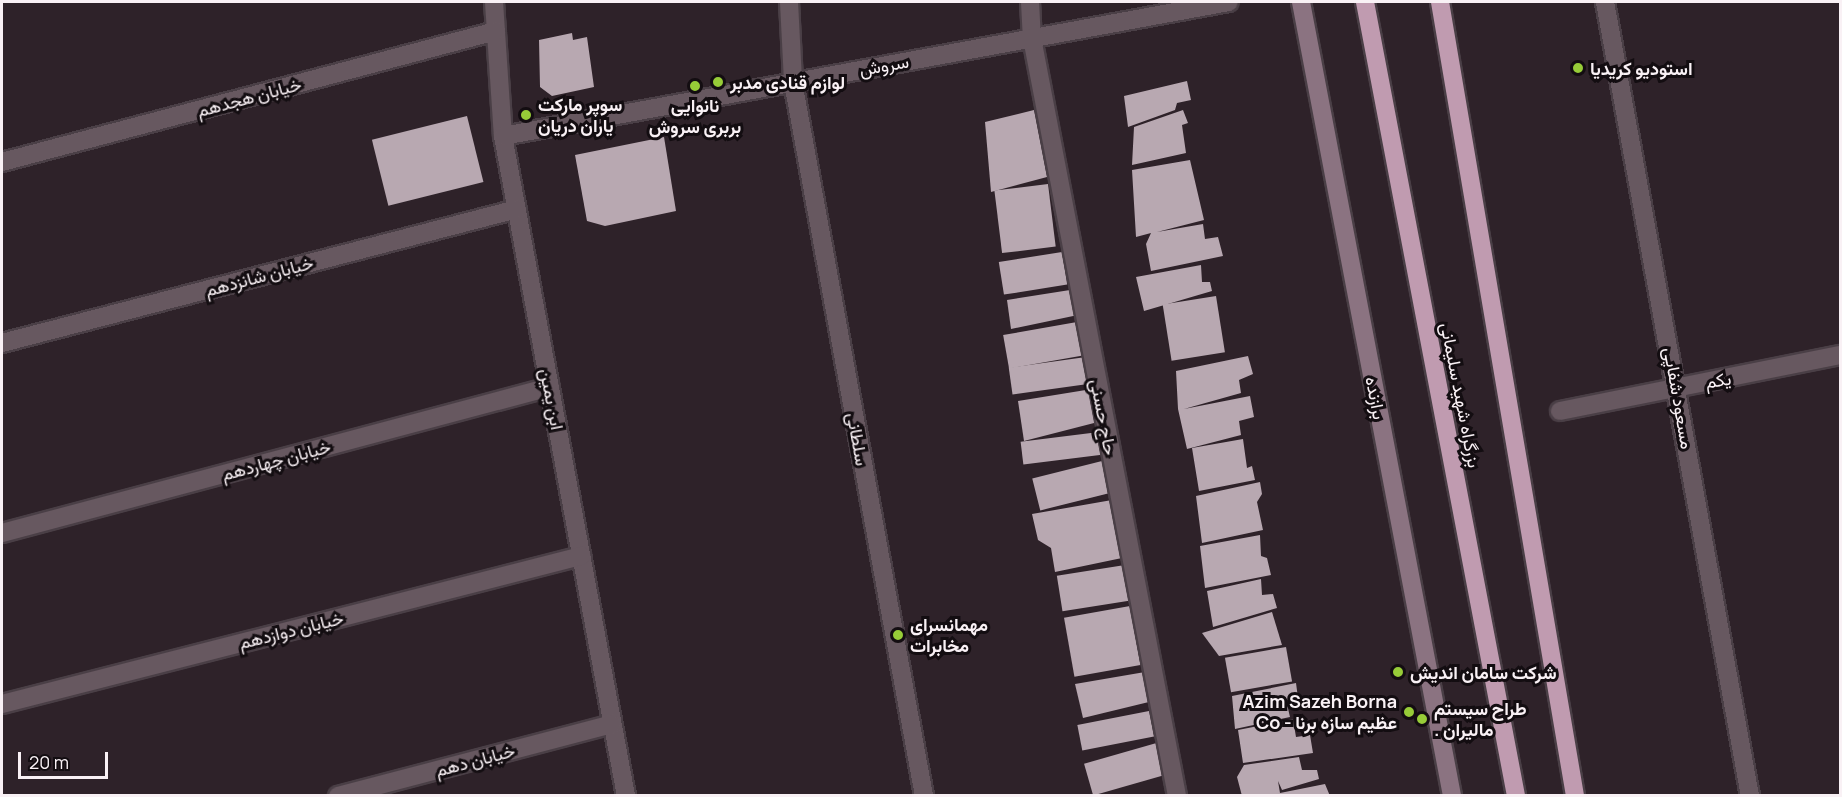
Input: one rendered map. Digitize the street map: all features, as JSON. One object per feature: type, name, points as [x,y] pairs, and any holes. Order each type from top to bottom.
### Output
[{"type":"highway","name":"بزرگراه شهید سلیمانی","points":[[1365,2],[1516,795]]},
{"type":"highway","points":[[1440,2],[1575,795]]},
{"type":"main road","name":"برازنده","points":[[1301,2],[1452,795]]},
{"type":"main road","points":[[1571,770],[1584,795]]},
{"type":"street","name":"ابن یمین","points":[[494,2],[503,136],[626,795]]},
{"type":"street","name":"سلطانی","points":[[789,2],[793,82],[924,795]]},
{"type":"street","name":"حاج حسنی","points":[[1030,2],[1032,38],[1177,795]]},
{"type":"street","name":"سروش","points":[[503,136],[1229,2]]},
{"type":"street","name":"مسعود شفاپی","points":[[1605,2],[1750,795]]},
{"type":"street","name":"خیابان هجدهم","points":[[2,162],[496,31]]},
{"type":"street","name":"خیابان شانزدهم","points":[[2,343],[517,209]]},
{"type":"street","name":"یکم","points":[[1560,411],[1840,356]]},
{"type":"street","name":"خیابان چهاردهم","points":[[2,533],[550,387]]},
{"type":"street","name":"خیابان دوازدهم","points":[[2,704],[581,556]]},
{"type":"street","name":"خیابان دهم","points":[[338,795],[612,724]]},
{"type":"building","points":[[572,33],[573,40],[587,37],[594,87],[552,96],[540,87],[539,40]]},
{"type":"building","points":[[1187,81],[1191,100],[1177,103],[1175,110],[1128,127],[1124,96]]},
{"type":"building","points":[[1034,110],[1047,177],[991,192],[985,122]]},
{"type":"building","points":[[1183,110],[1188,123],[1182,125],[1186,153],[1132,165],[1134,127]]},
{"type":"building","points":[[467,116],[483,182],[388,206],[372,140]]},
{"type":"building","points":[[664,137],[676,211],[605,226],[587,221],[575,155]]},
{"type":"building","points":[[1190,160],[1204,220],[1157,232],[1203,224],[1205,239],[1218,237],[1223,256],[1151,271],[1146,244],[1151,233],[1136,237],[1132,170]]},
{"type":"building","points":[[1048,184],[1056,247],[1002,253],[994,191]]},
{"type":"building","points":[[1062,252],[1067,285],[1004,295],[999,262]]},
{"type":"building","points":[[1201,265],[1202,282],[1210,282],[1212,291],[1144,311],[1136,277]]},
{"type":"building","points":[[1070,290],[1078,315],[1011,329],[1007,300]]},
{"type":"building","points":[[1216,296],[1225,352],[1172,361],[1163,304]]},
{"type":"building","points":[[1077,322],[1083,355],[1009,369],[1003,335]]},
{"type":"building","points":[[1248,356],[1253,374],[1239,380],[1241,393],[1184,409],[1250,396],[1254,417],[1239,421],[1241,435],[1187,449],[1178,409],[1176,371]]},
{"type":"building","points":[[1086,357],[1090,384],[1013,395],[1009,368]]},
{"type":"building","points":[[1092,389],[1098,422],[1024,441],[1018,401]]},
{"type":"building","points":[[1099,432],[1102,455],[1023,464],[1021,442]]},
{"type":"building","points":[[1243,439],[1247,468],[1252,466],[1255,480],[1199,491],[1192,448]]},
{"type":"building","points":[[1106,460],[1114,492],[1040,510],[1032,478]]},
{"type":"building","points":[[1260,482],[1262,494],[1257,502],[1263,530],[1202,543],[1196,496]]},
{"type":"building","points":[[1112,500],[1122,558],[1055,572],[1051,548],[1038,540],[1032,514]]},
{"type":"building","points":[[1260,535],[1261,556],[1267,558],[1271,575],[1205,588],[1200,546]]},
{"type":"building","points":[[1125,565],[1131,601],[1062,611],[1057,576]]},
{"type":"building","points":[[1261,579],[1262,595],[1273,594],[1277,608],[1213,627],[1207,591]]},
{"type":"building","points":[[1130,606],[1140,665],[1074,677],[1064,618]]},
{"type":"building","points":[[1272,612],[1282,645],[1219,656],[1202,633]]},
{"type":"building","points":[[1286,647],[1292,681],[1231,692],[1225,658]]},
{"type":"building","points":[[1145,672],[1153,701],[1083,718],[1075,684]]},
{"type":"building","points":[[1296,683],[1298,698],[1286,700],[1290,717],[1235,729],[1232,696]]},
{"type":"building","points":[[1149,711],[1154,737],[1082,750],[1077,725]]},
{"type":"building","points":[[1293,719],[1296,737],[1310,735],[1313,753],[1243,763],[1238,730]]},
{"type":"building","points":[[1160,742],[1169,774],[1093,795],[1084,764]]},
{"type":"building","points":[[1299,757],[1302,770],[1317,770],[1319,779],[1282,790],[1278,781],[1280,793],[1325,784],[1330,796],[1242,796],[1237,777],[1244,765]]},
{"type":"place","name":"استودیو کریدیا","points":[[1578,68]]},
{"type":"place","name":"لوازم قنادى مدبر","points":[[718,82]]},
{"type":"place","name":"نانوایی بربری سروش","points":[[695,86]]},
{"type":"place","name":"سوپر مارکت یاران دریان","points":[[526,115]]},
{"type":"place","name":"مهمانسرای مخابرات","points":[[898,635]]},
{"type":"place","name":"شرکت سامان اندیش","points":[[1398,672]]},
{"type":"place","name":"Azim Sazeh Borna Co - عظیم سازه برنا","points":[[1409,712]]},
{"type":"place","name":"طراح سیستم . مالیران","points":[[1422,719]]}]
